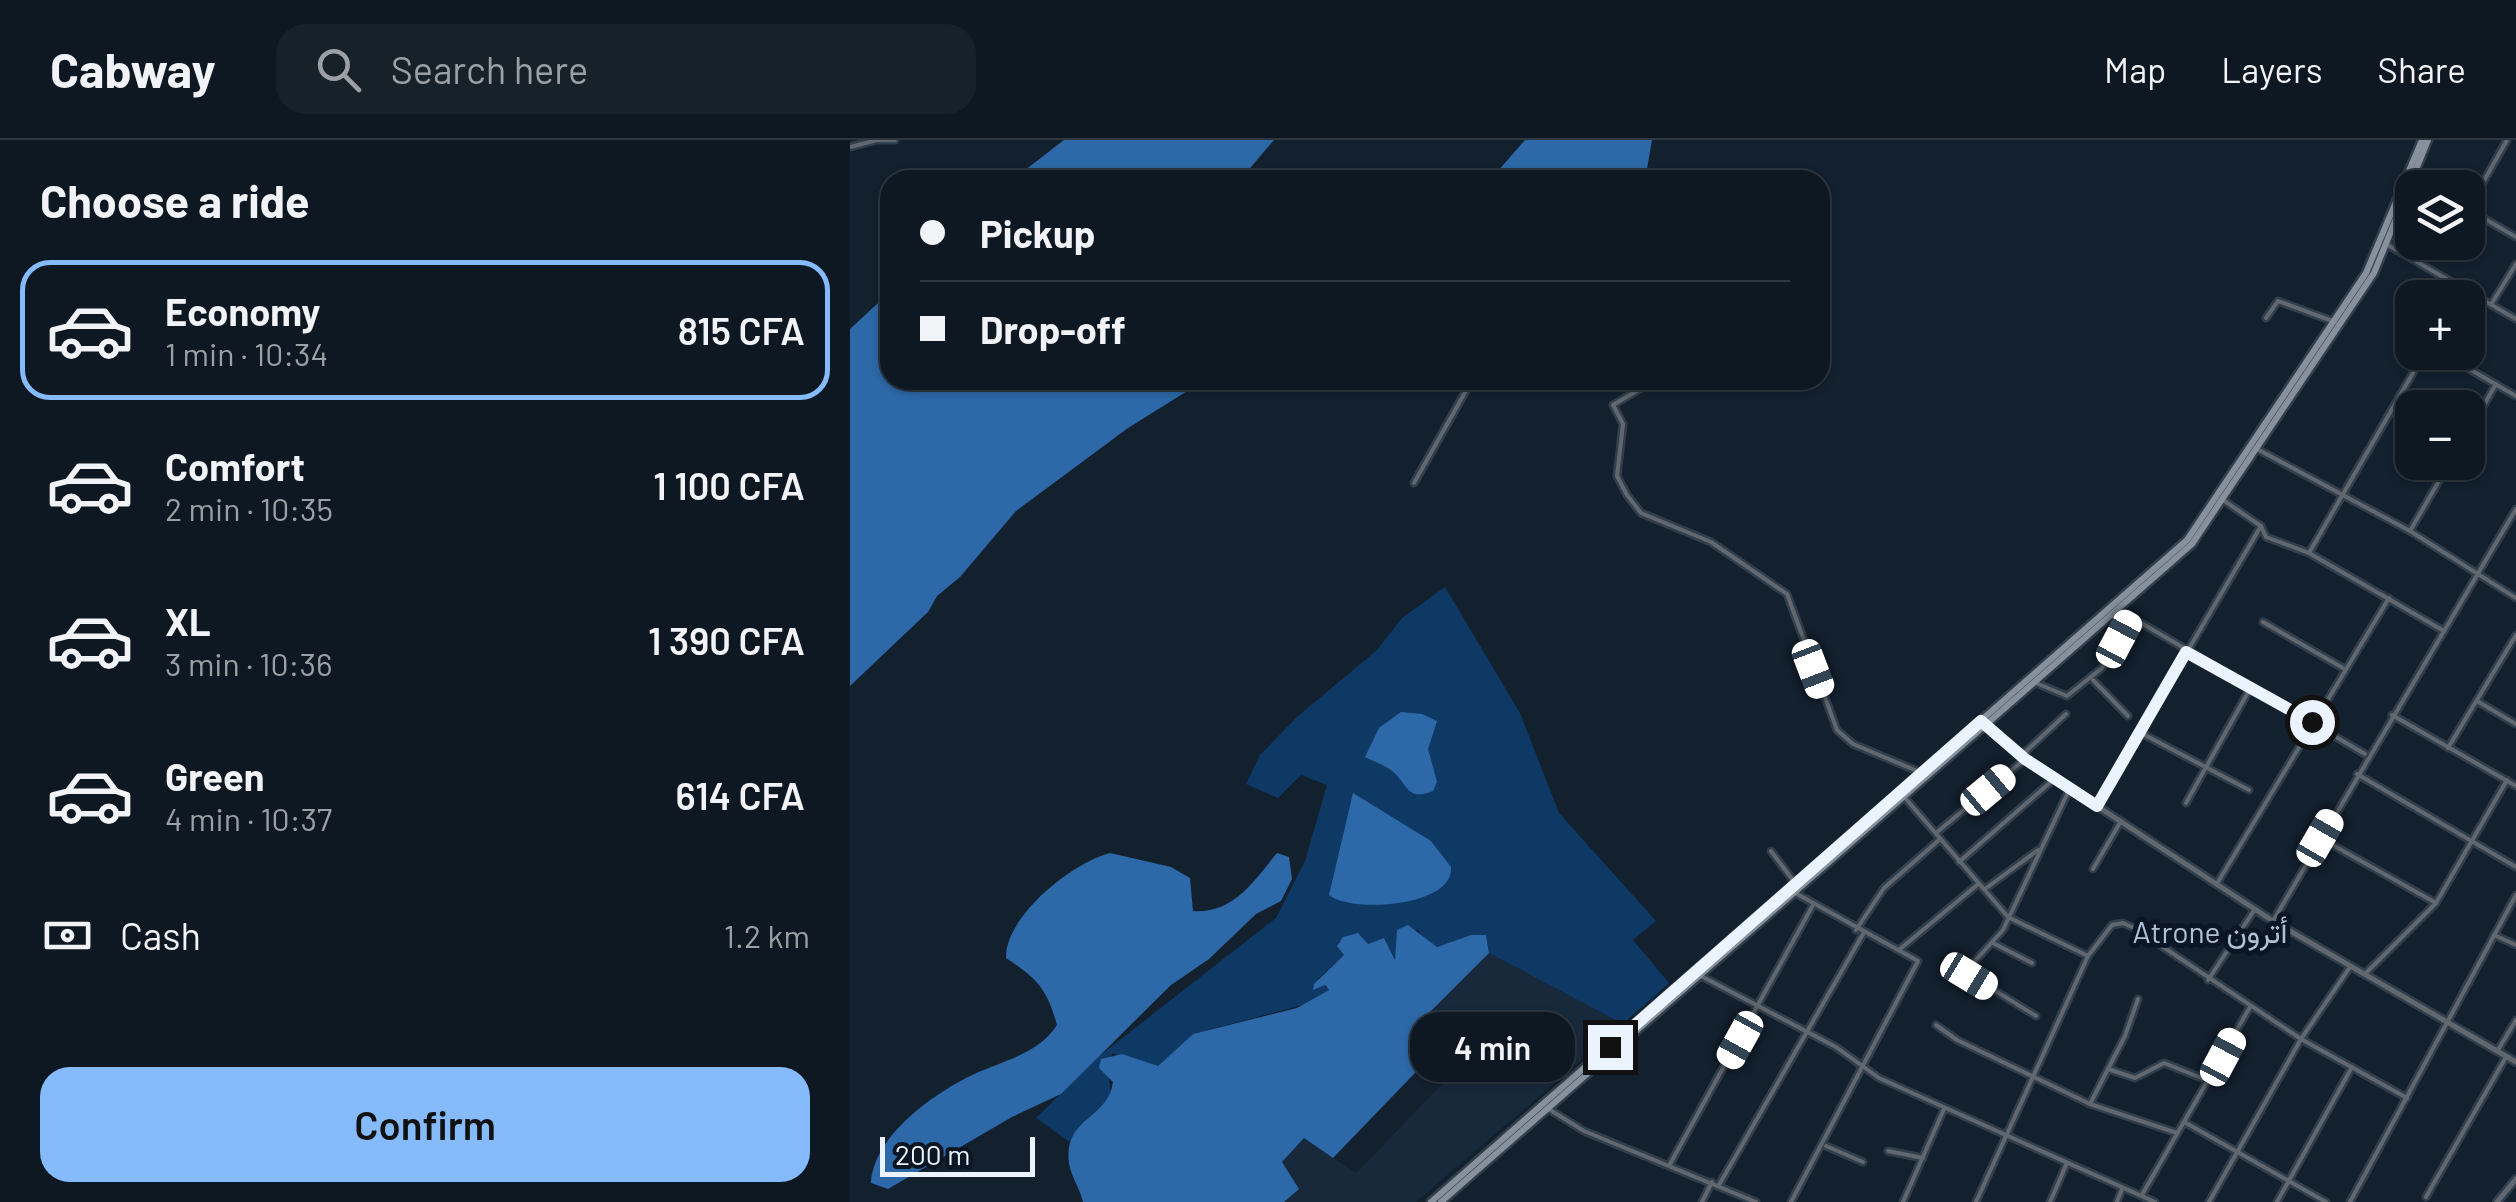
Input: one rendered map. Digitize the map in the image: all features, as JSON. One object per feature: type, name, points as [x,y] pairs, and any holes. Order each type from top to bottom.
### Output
[{"type":"main road","points":[[2416,170],[2425,140]]},
{"type":"main road","points":[[1446,1200],[1546,1106],[1922,772],[2036,683],[2192,544],[2257,449],[2384,243],[2425,140]]},
{"type":"main road","points":[[1431,1202],[1906,798],[2187,540],[2355,304],[2395,218]]},
{"type":"street","points":[[850,147],[895,140]]},
{"type":"street","points":[[2485,179],[2507,140]]},
{"type":"street","points":[[2485,219],[2516,238]]},
{"type":"street","points":[[2384,243],[2451,280]]},
{"type":"street","points":[[2491,304],[2516,264]]},
{"type":"street","points":[[2485,300],[2516,318]]},
{"type":"street","points":[[2266,318],[2278,301],[2335,322]]},
{"type":"street","points":[[2309,553],[2415,370]]},
{"type":"street","points":[[2472,370],[2516,396]]},
{"type":"street","points":[[2485,403],[2496,384]]},
{"type":"street","points":[[1414,483],[1466,390]]},
{"type":"street","points":[[1634,390],[1617,398],[1613,405],[1623,424],[1617,476],[1627,495],[1641,512],[1711,542],[1778,585],[1794,605],[1837,730],[1854,744],[1922,772]]},
{"type":"street","points":[[2257,449],[2479,571],[2516,598]]},
{"type":"street","points":[[2410,532],[2440,480]]},
{"type":"street","points":[[2223,500],[2261,526],[2266,537],[2309,553],[2444,631]]},
{"type":"street","points":[[2273,921],[2366,756],[2516,509]]},
{"type":"street","points":[[2097,806],[2261,526]]},
{"type":"street","points":[[2218,882],[2388,598]]},
{"type":"street","points":[[2119,610],[2366,756]]},
{"type":"street","points":[[2036,683],[2067,696],[2092,679],[2130,617]]},
{"type":"street","points":[[2264,622],[2343,668]]},
{"type":"street","points":[[2448,748],[2516,636]]},
{"type":"street","points":[[2505,657],[2516,663]]},
{"type":"street","points":[[2092,679],[2128,716]]},
{"type":"street","points":[[2186,803],[2252,687]]},
{"type":"street","points":[[2478,701],[2516,724]]},
{"type":"street","points":[[1934,834],[2023,758],[2066,714]]},
{"type":"street","points":[[2392,715],[2516,786]]},
{"type":"street","points":[[1984,724],[2023,758],[2254,909],[2516,1062]]},
{"type":"street","points":[[2141,733],[2249,790]]},
{"type":"street","points":[[2357,774],[2516,867]]},
{"type":"street","points":[[1959,862],[2056,778]]},
{"type":"street","points":[[2365,975],[2436,903],[2506,780]]},
{"type":"street","points":[[2036,1016],[1964,972],[1993,943],[2008,917],[2070,788]]},
{"type":"street","points":[[1906,798],[2008,917],[2088,956]]},
{"type":"street","points":[[2093,869],[2121,821]]},
{"type":"street","points":[[2320,838],[2436,903]]},
{"type":"street","points":[[1856,930],[1884,888],[1940,840]]},
{"type":"street","points":[[1983,890],[2042,848]]},
{"type":"street","points":[[1771,851],[1796,884]]},
{"type":"street","points":[[1900,950],[1977,885]]},
{"type":"street","points":[[1791,1202],[1825,1145],[1860,1066],[1918,960],[1856,930],[1796,894]]},
{"type":"street","points":[[2350,1202],[2516,895]]},
{"type":"street","points":[[1670,1164],[1813,905]]},
{"type":"street","points":[[2208,980],[2254,909]]},
{"type":"street","points":[[1976,1202],[2088,956],[2112,925],[2123,923],[2169,948],[2250,1007],[2407,1098]]},
{"type":"street","points":[[1719,1185],[1864,934]]},
{"type":"street","points":[[2494,935],[2516,946]]},
{"type":"street","points":[[1993,943],[2032,963]]},
{"type":"street","points":[[2209,1202],[2301,1039],[2350,967]]},
{"type":"street","points":[[1701,976],[1944,1109],[2008,1133],[2156,1202]]},
{"type":"street","points":[[2090,1104],[2138,1000]]},
{"type":"street","points":[[2142,1195],[2250,1007]]},
{"type":"street","points":[[2498,1050],[2516,1020]]},
{"type":"street","points":[[1936,1024],[1957,1040],[2090,1104],[2177,1133]]},
{"type":"street","points":[[2426,1197],[2506,1056]]},
{"type":"street","points":[[2108,1069],[2135,1078],[2164,1064],[2210,1082]]},
{"type":"street","points":[[2277,1202],[2352,1067]]},
{"type":"street","points":[[1546,1106],[1584,1131],[1756,1202]]},
{"type":"street","points":[[1903,1202],[1944,1109]]},
{"type":"street","points":[[2186,1122],[2326,1202]]},
{"type":"street","points":[[1825,1145],[1863,1162]]},
{"type":"street","points":[[1888,1151],[1922,1158]]},
{"type":"street","points":[[2050,1202],[2067,1163]]},
{"type":"street","points":[[2497,1202],[2516,1179]]},
{"type":"street","points":[[1702,1202],[1712,1182]]},
{"type":"street","points":[[2116,1202],[2122,1189]]},
{"type":"shaded area","points":[[1064,140],[1274,140],[1248,170],[1025,170]]},
{"type":"shaded area","points":[[1525,140],[1652,140],[1647,170],[1499,170]]},
{"type":"shaded area","points":[[880,301],[880,390],[1189,390],[1128,428],[1016,511],[960,577],[937,596],[928,612],[850,686],[850,329]]},
{"type":"shaded area","points":[[1445,587],[1520,713],[1559,813],[1656,921],[1633,940],[1669,983],[1623,1024],[1489,953],[1486,935],[1471,935],[1437,947],[1426,942],[1417,929],[1396,961],[1384,938],[1367,944],[1358,933],[1338,942],[1344,955],[1318,979],[1329,990],[1310,1003],[1193,1034],[1158,1066],[1112,1053],[1108,1072],[1111,1096],[1071,1143],[1036,1118],[1098,1057],[1276,918],[1305,861],[1327,785],[1301,775],[1278,798],[1246,784],[1260,755],[1298,716],[1377,650],[1402,618]]},
{"type":"shaded area","points":[[1401,712],[1422,714],[1437,721],[1428,749],[1437,782],[1433,791],[1411,792],[1394,773],[1365,757],[1379,728]]},
{"type":"shaded area","points":[[1353,793],[1431,841],[1451,867],[1448,880],[1437,890],[1400,903],[1358,904],[1329,895]]},
{"type":"shaded area","points":[[1110,853],[1171,867],[1190,878],[1193,911],[1207,911],[1231,901],[1277,853],[1289,857],[1292,879],[1281,901],[1256,914],[1209,959],[1171,985],[1061,1094],[1012,1117],[888,1189],[871,1183],[882,1150],[920,1108],[966,1078],[1028,1051],[1057,1025],[1039,985],[1006,958],[1009,942],[1028,909],[1043,894],[1077,868]]},
{"type":"shaded area","points":[[1408,925],[1437,947],[1471,935],[1486,935],[1489,953],[1420,1022],[1440,1047],[1333,1158],[1304,1138],[1282,1162],[1299,1189],[1284,1202],[1083,1202],[1070,1168],[1069,1148],[1079,1127],[1109,1095],[1113,1082],[1099,1068],[1101,1059],[1122,1054],[1158,1066],[1193,1034],[1297,1008],[1329,990],[1325,985],[1313,990],[1314,984],[1344,955],[1337,946],[1343,937],[1358,933],[1368,944],[1384,938],[1395,960],[1397,930]]},
{"type":"shaded area","points":[[1489,953],[1623,1024],[1416,1202],[1284,1202],[1299,1189],[1282,1162],[1304,1138],[1356,1173],[1457,1069],[1420,1023]]},
{"type":"district","name":"Atrone أترون","points":[[2210,933]]},
{"type":"route","points":[[1610,1047],[1981,721],[2025,759],[2097,806],[2186,652],[2312,722]]}]
